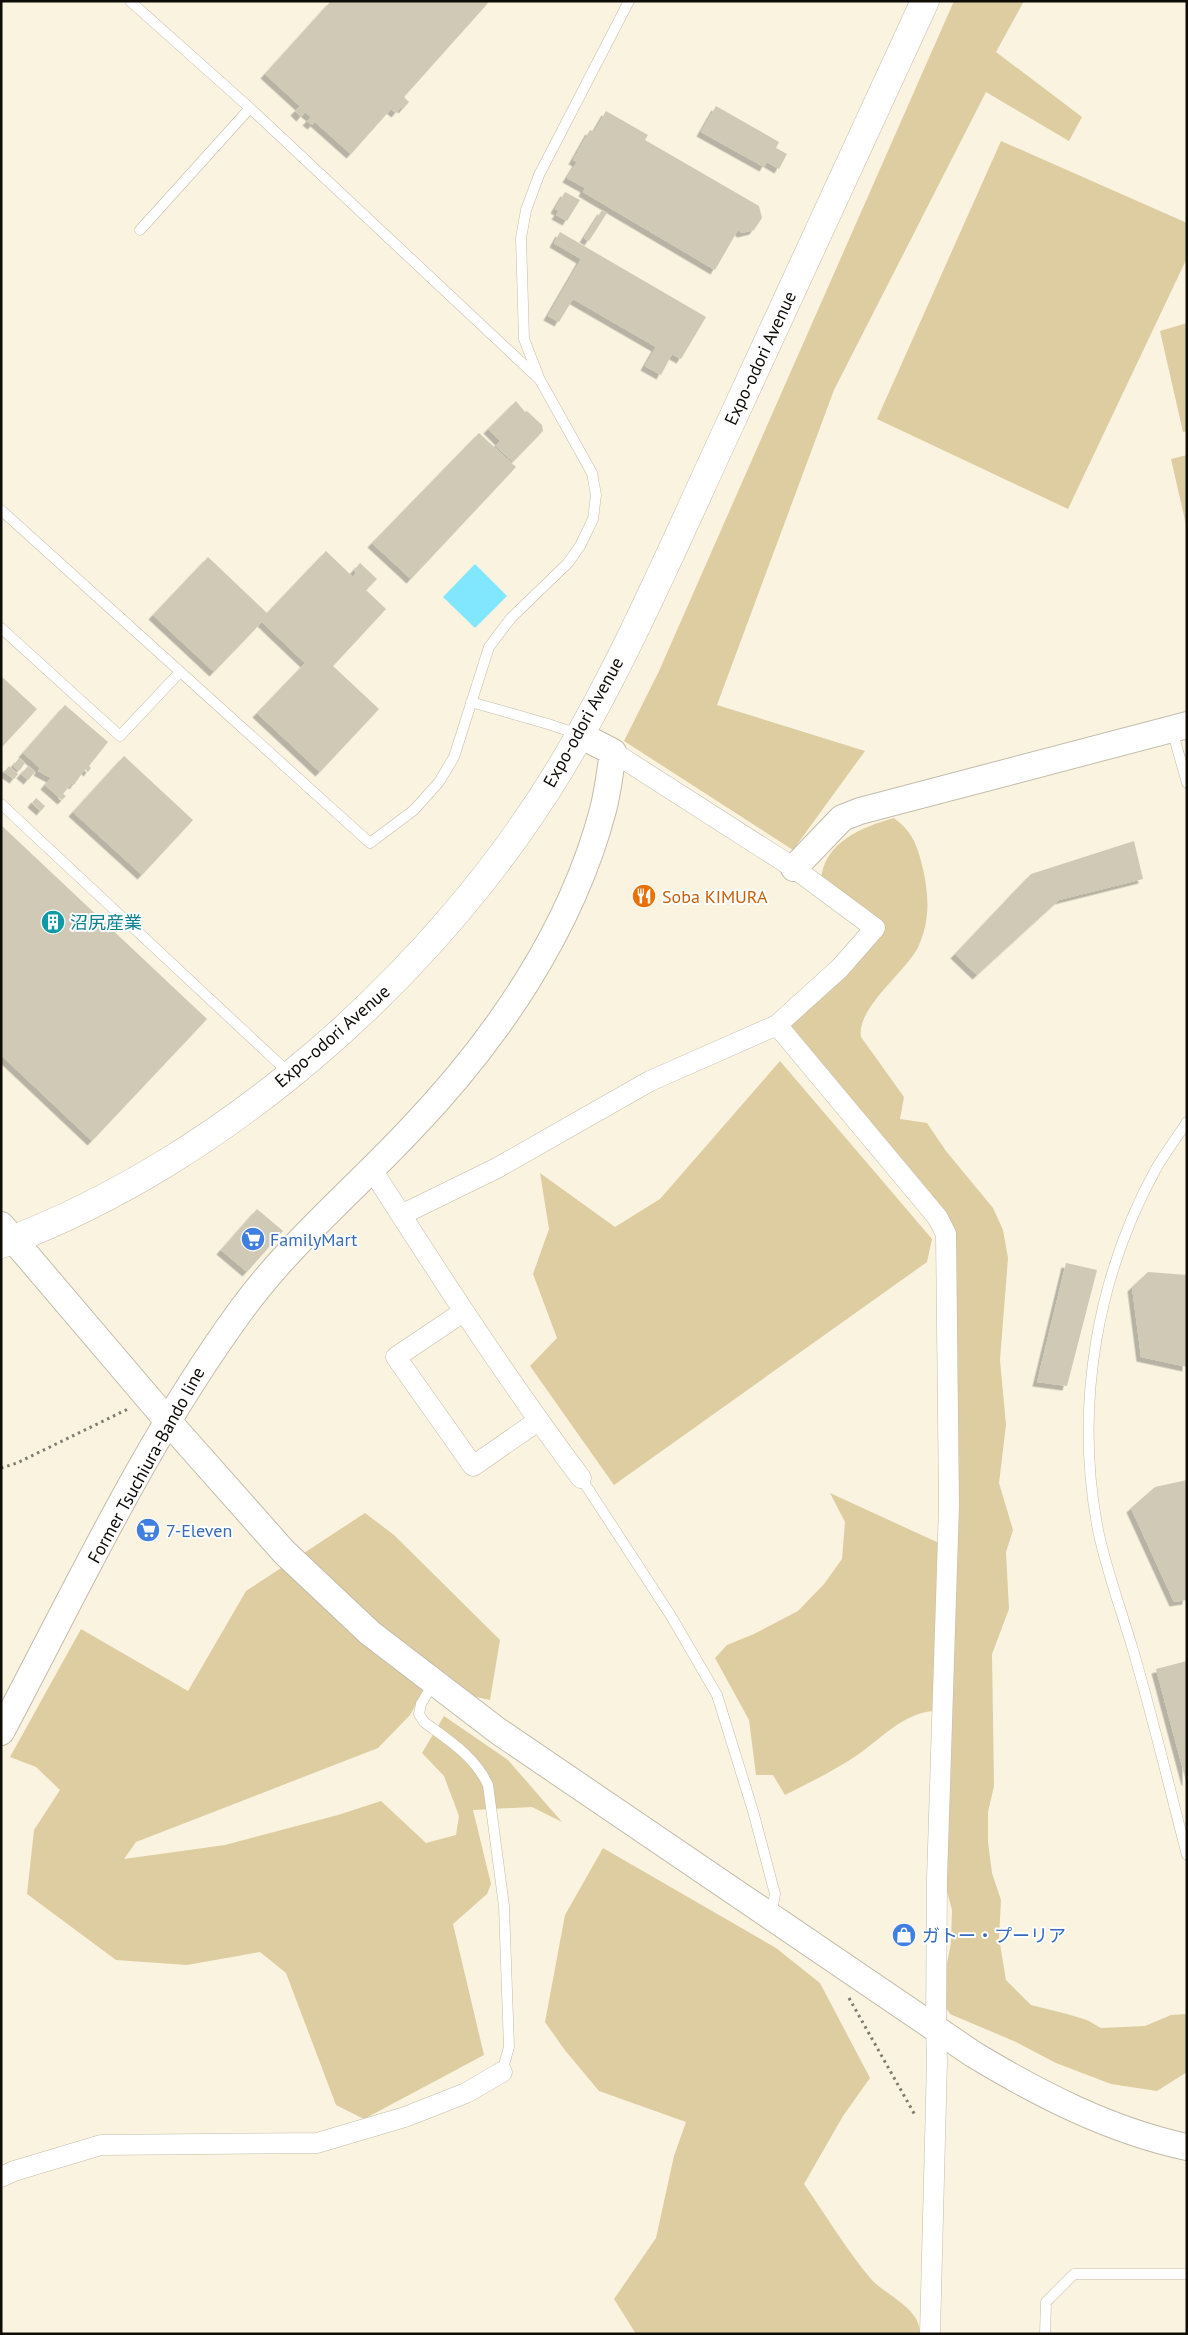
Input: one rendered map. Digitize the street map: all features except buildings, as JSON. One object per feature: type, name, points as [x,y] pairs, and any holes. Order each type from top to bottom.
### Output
[{"type":"main road","name":"Expo-odori Avenue","points":[[6,1236],[73,1214],[165,1163],[228,1121],[290,1074],[379,997],[440,931],[491,869],[546,791],[580,735],[710,466],[925,1]]},
{"type":"street","points":[[794,868],[842,818],[860,811],[1179,728]]},
{"type":"street","points":[[400,1215],[497,1168],[650,1081],[777,1026],[840,968],[875,928],[794,868],[613,752],[580,735]]},
{"type":"street","name":"Former Tsuchiura-Bando line","points":[[1,1732],[167,1420],[208,1356],[245,1305],[292,1250],[408,1132],[470,1062],[497,1028],[529,978],[560,920],[582,873],[602,814],[613,752]]},
{"type":"street","points":[[777,1026],[938,1218],[946,1234],[949,1505],[936,1879],[936,2028],[938,2061],[930,2334]]},
{"type":"street","points":[[371,1168],[463,1312],[538,1421],[581,1478]]},
{"type":"street","points":[[6,1236],[284,1552],[322,1590],[370,1633],[434,1684],[498,1731],[770,1917],[1012,2078],[1066,2105],[1105,2121],[1169,2144],[1187,2147]]},
{"type":"street","points":[[463,1312],[396,1357],[473,1466],[538,1421]]},
{"type":"street","points":[[1,2177],[14,2171],[101,2145],[317,2143],[405,2117],[466,2093],[502,2072]]},
{"type":"lane","points":[[130,1],[250,108],[540,380]]},
{"type":"lane","points":[[1,510],[370,843],[414,810],[439,782],[454,757],[488,647],[511,618],[568,563],[580,546],[594,519],[596,495],[592,473],[540,380],[524,339],[520,238],[526,210],[539,175],[629,1]]},
{"type":"lane","points":[[140,230],[250,108]]},
{"type":"lane","points":[[1,628],[120,736],[180,672]]},
{"type":"lane","points":[[471,702],[580,735]]},
{"type":"lane","points":[[1179,728],[1187,783]]},
{"type":"lane","points":[[1,804],[290,1074]]},
{"type":"lane","points":[[1187,1122],[1158,1166],[1134,1214],[1111,1277],[1092,1362],[1090,1463],[1097,1525],[1133,1650],[1187,1855]]},
{"type":"lane","points":[[581,1478],[671,1616],[716,1695],[753,1811],[775,1894],[770,1917]]},
{"type":"lane","points":[[434,1684],[421,1704],[419,1714],[424,1722],[469,1756],[482,1772],[488,1786],[504,1906],[509,2047],[502,2072]]},
{"type":"lane","points":[[1045,2334],[1046,2302],[1074,2274],[1187,2274]]},
{"type":"path","points":[[1,1468],[17,1463],[150,1399]]},
{"type":"path","points":[[848,1996],[916,2116]]},
{"type":"shaded area","points":[[954,1],[1024,1],[996,52],[1082,117],[1069,141],[986,92],[834,390],[717,705],[865,751],[793,850],[624,741],[659,671]]},
{"type":"shaded area","points":[[1001,141],[1187,223],[1187,258],[1068,509],[877,419]]},
{"type":"shaded area","points":[[1187,323],[1187,431],[1183,432],[1160,331]]},
{"type":"shaded area","points":[[1187,455],[1187,529],[1171,459]]},
{"type":"shaded area","points":[[894,818],[910,834],[919,854],[926,888],[927,917],[923,936],[913,955],[866,1014],[861,1037],[904,1097],[900,1119],[927,1123],[946,1151],[993,1208],[1003,1230],[1008,1258],[1000,1360],[1006,1425],[999,1483],[1013,1530],[1006,1552],[1009,1609],[992,1654],[994,1786],[988,1812],[988,1842],[992,1873],[1001,1900],[999,1938],[1006,1980],[1031,2005],[1087,2020],[1101,2028],[1145,2026],[1171,2015],[1187,2014],[1187,2072],[1157,2091],[1111,2084],[1056,2063],[1016,2042],[950,2014],[940,1998],[951,1943],[952,1910],[944,1880],[933,1711],[922,1713],[902,1722],[847,1761],[821,1777],[785,1795],[773,1775],[756,1775],[749,1720],[715,1658],[727,1645],[754,1634],[798,1611],[824,1584],[842,1559],[845,1522],[830,1493],[952,1549],[952,1234],[791,1032],[791,1023],[884,927],[821,880],[829,856],[847,838],[870,826]]},
{"type":"shaded area","points":[[780,1061],[932,1239],[927,1262],[614,1485],[530,1366],[557,1338],[533,1274],[549,1229],[540,1173],[615,1227],[660,1199]]},
{"type":"shaded area","points":[[365,1513],[394,1535],[500,1640],[490,1700],[472,1696],[436,1670],[410,1715],[378,1748],[136,1842],[124,1859],[225,1845],[338,1815],[381,1801],[426,1843],[456,1835],[459,1816],[444,1776],[422,1753],[444,1716],[508,1760],[562,1822],[532,1807],[473,1810],[491,1884],[487,1894],[453,1924],[484,2055],[364,2119],[336,2105],[286,1973],[260,1952],[187,1965],[116,1960],[27,1894],[34,1830],[60,1790],[36,1767],[10,1757],[81,1629],[188,1691],[246,1591]]},
{"type":"shaded area","points":[[603,1848],[776,1948],[820,1983],[870,2078],[843,2116],[804,2184],[845,2245],[871,2279],[909,2309],[919,2325],[920,2334],[636,2334],[614,2299],[656,2238],[674,2156],[686,2122],[599,2091],[564,2049],[545,2022],[565,1915]]},
{"type":"water","points":[[475,564],[507,596],[475,628],[443,597]]},
{"type":"place","name":"Soba KIMURA","points":[[644,896]]},
{"type":"place","name":"沼尻産業","points":[[53,922]]},
{"type":"place","name":"FamilyMart","points":[[253,1239]]},
{"type":"place","name":"7-Eleven","points":[[148,1530]]},
{"type":"place","name":"ガトー・プーリア","points":[[904,1935]]}]
